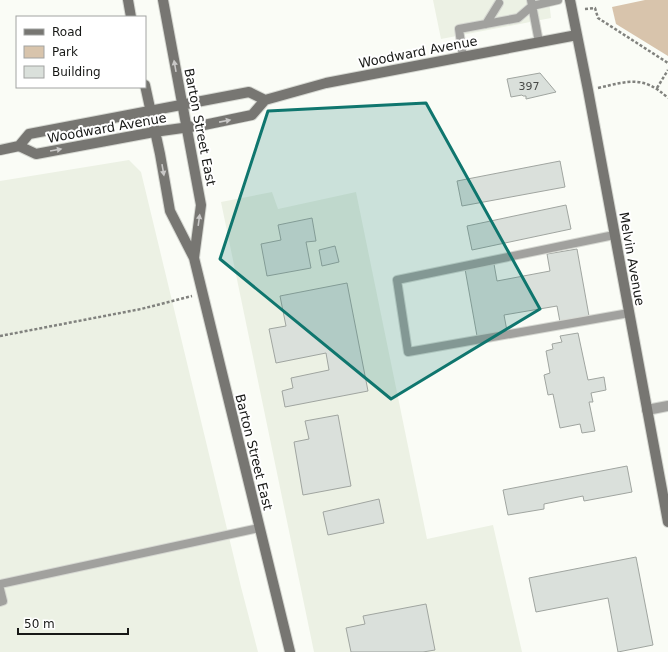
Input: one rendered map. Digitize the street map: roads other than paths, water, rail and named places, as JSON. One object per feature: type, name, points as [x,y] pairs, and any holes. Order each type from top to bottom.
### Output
[{"type":"main road","points":[[128,0],[131,16]]},
{"type":"main road","name":"Barton Street East","points":[[163,0],[201,205],[194,258]]},
{"type":"main road","name":"Melvin Avenue","points":[[570,0],[668,522]]},
{"type":"main road","name":"Woodward Avenue","points":[[265,100],[249,92],[182,104],[29,134],[19,146],[36,154],[252,115],[265,100],[326,83],[577,35]]},
{"type":"main road","name":"Barton Street East","points":[[146,88],[154,132],[160,154],[170,212],[194,258],[290,652]]},
{"type":"main road","points":[[0,150],[19,146]]},
{"type":"street","points":[[646,410],[668,406]]},
{"type":"lane","points":[[463,57],[459,29],[518,18],[532,3],[558,0]]},
{"type":"lane","points":[[486,24],[499,3]]},
{"type":"lane","points":[[532,3],[539,42]]},
{"type":"lane","points":[[614,235],[397,280],[408,352],[629,314]]},
{"type":"lane","points":[[0,584],[260,528]]},
{"type":"lane","points":[[0,589],[3,601],[0,602]]}]
